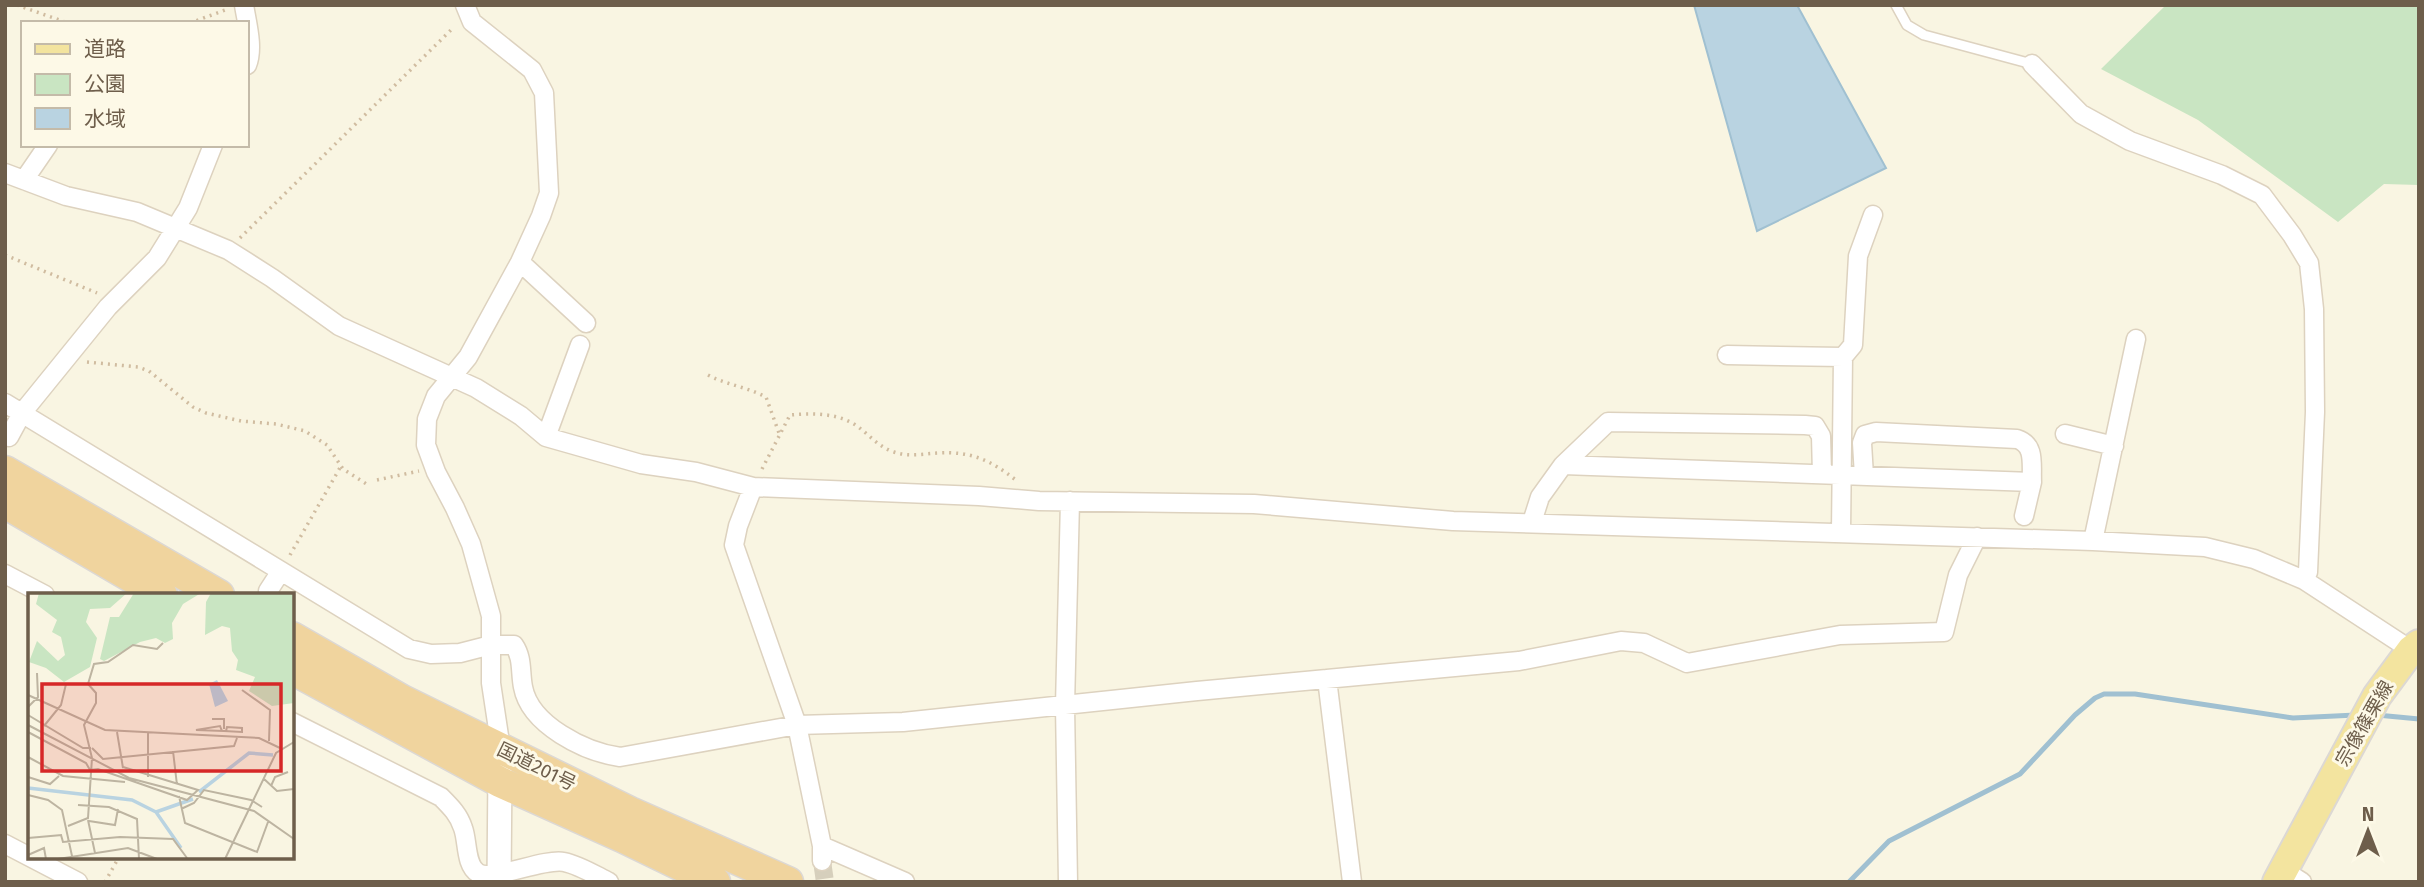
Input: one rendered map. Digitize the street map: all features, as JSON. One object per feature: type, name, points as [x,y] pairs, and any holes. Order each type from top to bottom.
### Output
[{"type":"highway","points":[[5,471],[216,593]]},
{"type":"highway","points":[[5,503],[159,593]]},
{"type":"highway","name":"国道201号","points":[[294,638],[402,700],[501,749],[630,812],[788,882]]},
{"type":"highway","name":"国道201号","points":[[294,670],[500,782],[715,882]]},
{"type":"main road","name":"宗像篠栗線","points":[[2288,878],[2368,712],[2415,647]]},
{"type":"street","points":[[467,9],[472,22],[532,70],[544,93],[549,193],[520,262],[468,357],[436,396],[427,419],[426,445],[434,468],[471,544],[491,616],[491,683],[501,749],[500,878]]},
{"type":"street","points":[[248,30],[248,63]]},
{"type":"street","points":[[2032,64],[2081,114],[2130,141],[2222,175],[2262,195],[2309,262],[2314,309],[2315,412],[2308,572],[2304,580]]},
{"type":"street","points":[[24,180],[47,147]]},
{"type":"street","points":[[9,436],[22,412],[66,362],[110,305],[157,258],[187,208],[212,147]]},
{"type":"street","points":[[5,173],[66,196],[137,212],[228,250],[339,327],[487,395],[521,416],[547,438],[641,464],[695,472],[754,487],[1040,501],[1254,504],[1453,521],[2093,541],[2205,547],[2254,559],[2304,580],[2415,647]]},
{"type":"street","points":[[1841,533],[1843,357],[1853,345],[1858,256],[1873,215]]},
{"type":"street","points":[[520,262],[586,323]]},
{"type":"street","points":[[2093,541],[2136,339]]},
{"type":"street","points":[[547,438],[580,345]]},
{"type":"street","points":[[1727,355],[1843,357]]},
{"type":"street","points":[[5,402],[409,649],[431,654],[460,653],[491,645],[514,645],[519,653],[523,690],[534,712],[548,727],[603,755],[620,757],[797,725],[903,722],[1519,662],[1621,641],[1644,643],[1687,663],[1840,635],[1944,632],[1958,575],[1977,537]]},
{"type":"street","points":[[1532,522],[1540,497],[1563,465],[1608,422],[1815,426],[1821,436],[1822,474]]},
{"type":"street","points":[[1864,475],[1862,443],[1865,435],[1876,432],[2017,439],[2030,447],[2032,481],[2024,516]]},
{"type":"street","points":[[2065,434],[2114,446]]},
{"type":"street","points":[[1563,465],[2032,481]]},
{"type":"street","points":[[754,487],[738,526],[734,545],[797,725],[822,853],[905,882]]},
{"type":"street","points":[[1068,882],[1065,706],[1070,501]]},
{"type":"street","points":[[268,591],[281,570]]},
{"type":"street","points":[[5,574],[40,593]]},
{"type":"street","points":[[1327,679],[1352,882]]},
{"type":"street","points":[[294,723],[441,797],[455,811],[463,827],[470,863],[477,873],[500,878],[546,862],[563,862],[609,882]]},
{"type":"street","points":[[5,844],[28,856]]},
{"type":"street","points":[[34,859],[78,882]]},
{"type":"lane","points":[[1896,5],[1907,25],[1924,35],[2032,64]]},
{"type":"path","points":[[17,5],[62,21]]},
{"type":"path","points":[[195,21],[238,5]]},
{"type":"path","points":[[228,250],[467,9]]},
{"type":"path","points":[[5,255],[95,290],[110,305]]},
{"type":"path","points":[[66,362],[138,367],[149,371],[200,410],[241,421],[276,424],[305,431],[327,445],[341,466],[368,485]]},
{"type":"path","points":[[708,375],[725,384],[750,389],[765,397],[780,435]]},
{"type":"path","points":[[754,487],[790,415],[807,413],[830,416],[853,424],[890,451],[905,455],[953,452],[980,457],[1011,476],[1040,501]]},
{"type":"path","points":[[281,570],[341,466]]},
{"type":"path","points":[[377,480],[434,468]]},
{"type":"path","points":[[105,882],[118,859]]},
{"type":"green space","points":[[2166,5],[2419,5],[2419,185],[2384,184],[2338,222],[2198,120],[2101,69]]},
{"type":"water","points":[[1694,5],[1797,5],[1886,168],[1757,231]]},
{"type":"waterway","points":[[1849,882],[1889,841],[2020,774],[2075,715],[2104,694],[2135,694],[2293,718],[2356,715]]},
{"type":"waterway","points":[[2377,715],[2419,719]]},
{"type":"tunnel","points":[[822,861],[825,882]]}]
